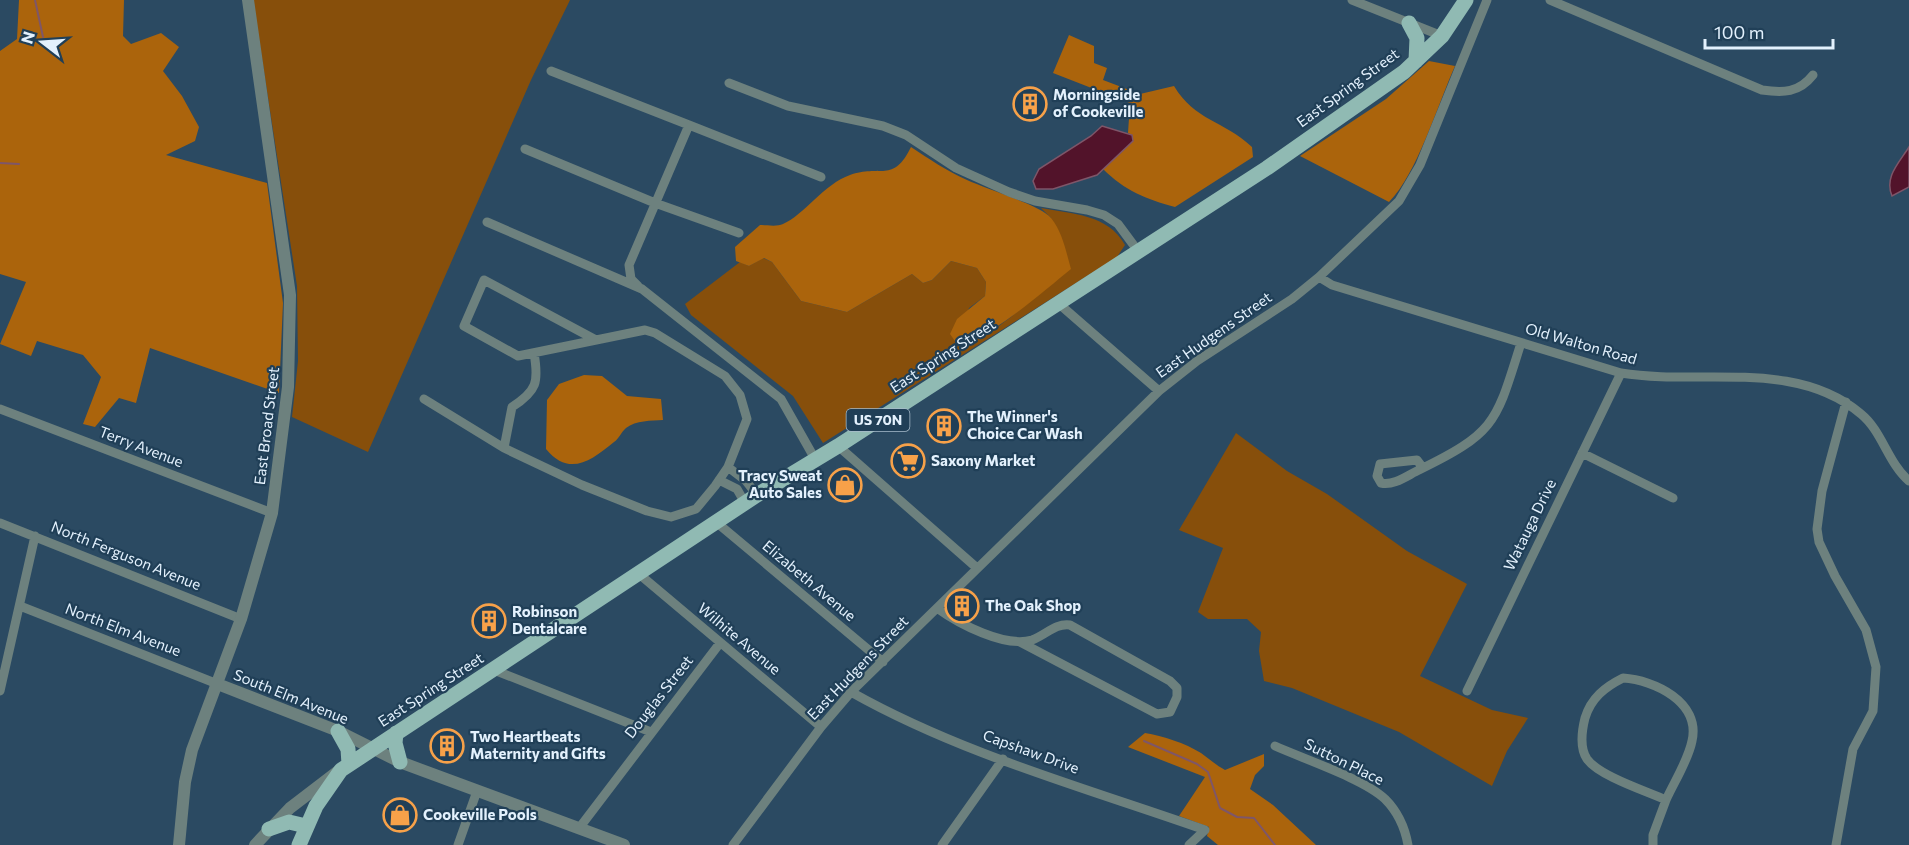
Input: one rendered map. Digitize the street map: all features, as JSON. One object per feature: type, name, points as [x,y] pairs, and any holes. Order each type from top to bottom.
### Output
[{"type":"main road","name":"East Spring Street","points":[[299,845],[316,806],[345,767],[751,499],[838,446],[1267,168],[1404,72],[1442,36],[1466,0]]},
{"type":"main road","points":[[1409,23],[1417,38],[1416,61]]},
{"type":"main road","points":[[338,731],[348,749],[345,767]]},
{"type":"main road","points":[[396,733],[395,743],[400,762]]},
{"type":"main road","points":[[269,829],[289,822],[306,826]]},
{"type":"street","name":"East Broad Street","points":[[179,845],[184,782],[192,750],[215,682],[241,619],[272,513],[288,387],[290,295],[248,0]]},
{"type":"street","points":[[1352,0],[1442,36]]},
{"type":"street","name":"East Hudgens Street","points":[[733,845],[821,727],[851,692],[1159,391],[1197,361],[1258,322],[1319,278],[1399,201],[1420,165],[1487,0]]},
{"type":"street","points":[[1551,0],[1762,90],[1791,91],[1805,86],[1813,75]]},
{"type":"street","points":[[551,71],[821,177]]},
{"type":"street","points":[[729,83],[788,106],[883,126],[906,135],[956,168],[1009,192],[1035,201],[1087,210],[1104,216],[1118,224],[1138,252]]},
{"type":"street","points":[[689,125],[629,265],[631,279],[781,399],[815,459]]},
{"type":"street","points":[[525,148],[655,203],[739,233]]},
{"type":"street","points":[[487,222],[642,290]]},
{"type":"street","name":"Old Walton Road","points":[[1319,278],[1332,285],[1621,373],[1647,378],[1747,377],[1784,381],[1831,393],[1864,415],[1909,481]]},
{"type":"street","points":[[424,399],[504,448],[582,485],[647,511],[671,517],[696,509],[728,466],[747,419],[740,394],[725,376],[667,338],[645,330],[518,356],[464,326],[484,280],[596,340]]},
{"type":"street","points":[[1058,303],[1159,391]]},
{"type":"street","points":[[1423,468],[1417,460],[1410,459],[1380,464],[1377,476],[1381,483],[1388,485],[1423,468],[1475,440],[1491,423],[1502,402],[1521,343]]},
{"type":"street","points":[[504,448],[512,407],[526,398],[537,378],[534,353]]},
{"type":"street","name":"Watauga Drive","points":[[1467,691],[1621,373]]},
{"type":"street","points":[[1836,845],[1853,749],[1873,711],[1876,668],[1866,630],[1835,576],[1820,542],[1817,529],[1822,491],[1846,402]]},
{"type":"street","name":"Terry Avenue","points":[[0,409],[272,513]]},
{"type":"street","points":[[838,446],[977,568]]},
{"type":"street","points":[[1582,453],[1673,498]]},
{"type":"street","points":[[728,466],[746,481],[751,499]]},
{"type":"street","points":[[719,480],[751,499]]},
{"type":"street","name":"Elizabeth Avenue","points":[[716,522],[883,662]]},
{"type":"street","name":"North Ferguson Avenue","points":[[0,523],[241,619]]},
{"type":"street","points":[[0,691],[35,536]]},
{"type":"street","name":"Wilhite Avenue","points":[[639,574],[821,727]]},
{"type":"street","name":"North Elm Avenue","points":[[21,606],[215,682]]},
{"type":"street","points":[[937,608],[970,628],[1020,642],[1157,714],[1170,712],[1175,705],[1177,688],[1170,681],[1070,625],[1056,626],[1042,636],[1020,642]]},
{"type":"street","name":"Douglas Street","points":[[580,827],[720,643]]},
{"type":"street","points":[[494,670],[651,732]]},
{"type":"street","points":[[1653,845],[1653,835],[1666,800],[1692,741],[1692,726],[1689,713],[1676,698],[1640,679],[1623,678],[1605,687],[1586,714],[1582,729],[1582,745],[1587,759],[1611,776],[1666,800]]},
{"type":"street","name":"South Elm Avenue","points":[[215,682],[338,731],[400,762],[624,845]]},
{"type":"street","name":"Capshaw Drive","points":[[851,692],[904,720],[1003,759],[1205,830],[1189,845]]},
{"type":"street","name":"Sutton Place","points":[[1275,746],[1366,786],[1384,798],[1400,820],[1408,845]]},
{"type":"street","points":[[942,845],[1003,759]]},
{"type":"street","points":[[255,845],[269,829],[316,787],[345,767]]},
{"type":"street","points":[[458,845],[477,791]]},
{"type":"shaded area","points":[[19,0],[124,0],[123,36],[131,44],[161,33],[179,47],[163,71],[182,96],[199,127],[195,141],[166,155],[267,183],[283,303],[279,393],[150,348],[136,403],[119,398],[95,427],[83,424],[101,377],[83,355],[37,341],[31,356],[0,344],[26,282],[0,274],[0,51],[17,39]]},
{"type":"shaded area","points":[[253,0],[570,0],[531,80],[368,452],[292,417],[298,361],[297,286]]},
{"type":"shaded area","points":[[1069,35],[1094,46],[1094,63],[1107,68],[1103,80],[1140,94],[1174,86],[1182,98],[1200,114],[1231,131],[1252,147],[1253,157],[1175,207],[1128,189],[1103,169],[1133,141],[1132,135],[1128,133],[1130,103],[1053,73]]},
{"type":"shaded area","points":[[1429,61],[1455,66],[1418,157],[1399,190],[1389,202],[1300,156],[1386,99]]},
{"type":"shaded area","points":[[1102,126],[1132,135],[1133,141],[1097,175],[1053,189],[1036,189],[1033,181],[1039,169],[1091,136]]},
{"type":"shaded area","points":[[911,147],[938,165],[976,184],[1045,213],[1058,230],[1071,269],[1000,324],[970,341],[957,344],[950,334],[957,319],[985,296],[986,282],[977,268],[951,261],[932,280],[923,283],[912,274],[847,312],[801,301],[772,262],[764,258],[749,266],[736,261],[735,247],[760,225],[778,225],[791,220],[832,185],[850,175],[892,169],[898,165]]},
{"type":"shaded area","points":[[1909,147],[1909,187],[1892,196],[1891,176]]},
{"type":"shaded area","points":[[1041,208],[1077,214],[1099,221],[1118,235],[1125,245],[1117,257],[823,443],[793,396],[691,315],[685,304],[740,262],[749,266],[763,258],[772,262],[801,301],[847,312],[912,274],[923,283],[932,280],[951,261],[977,268],[986,282],[985,296],[969,308],[957,344],[968,342],[1001,325],[1039,294],[1051,218]]},
{"type":"shaded area","points":[[584,375],[602,376],[627,396],[661,399],[663,420],[644,421],[626,428],[616,441],[597,455],[580,463],[572,464],[555,458],[546,449],[547,400],[559,384]]},
{"type":"shaded area","points":[[1236,433],[1287,471],[1327,494],[1407,551],[1467,584],[1420,676],[1492,710],[1528,718],[1507,751],[1492,786],[1399,732],[1292,688],[1264,681],[1259,651],[1261,632],[1247,619],[1208,619],[1198,612],[1223,548],[1179,530]]},
{"type":"shaded area","points":[[1145,733],[1188,746],[1225,770],[1264,754],[1264,766],[1255,775],[1250,789],[1273,805],[1316,845],[1218,845],[1207,836],[1209,827],[1179,816],[1205,777],[1128,747]]},
{"type":"waterway","points":[[35,0],[43,37]]},
{"type":"waterway","points":[[0,163],[19,164]]},
{"type":"waterway","points":[[1144,741],[1197,764],[1208,772],[1220,808],[1237,817],[1254,818],[1275,845]]},
{"type":"place","name":"Morningside of Cookeville","points":[[1030,104]]},
{"type":"place","name":"The Winner's Choice Car Wash","points":[[944,426]]},
{"type":"place","name":"Saxony Market","points":[[908,461]]},
{"type":"place","name":"Tracy Sweat Auto Sales","points":[[845,485]]},
{"type":"place","name":"The Oak Shop","points":[[962,606]]},
{"type":"place","name":"Robinson Dentalcare","points":[[489,621]]},
{"type":"place","name":"Two Heartbeats Maternity and Gifts","points":[[447,746]]},
{"type":"place","name":"Cookeville Pools","points":[[400,815]]}]
